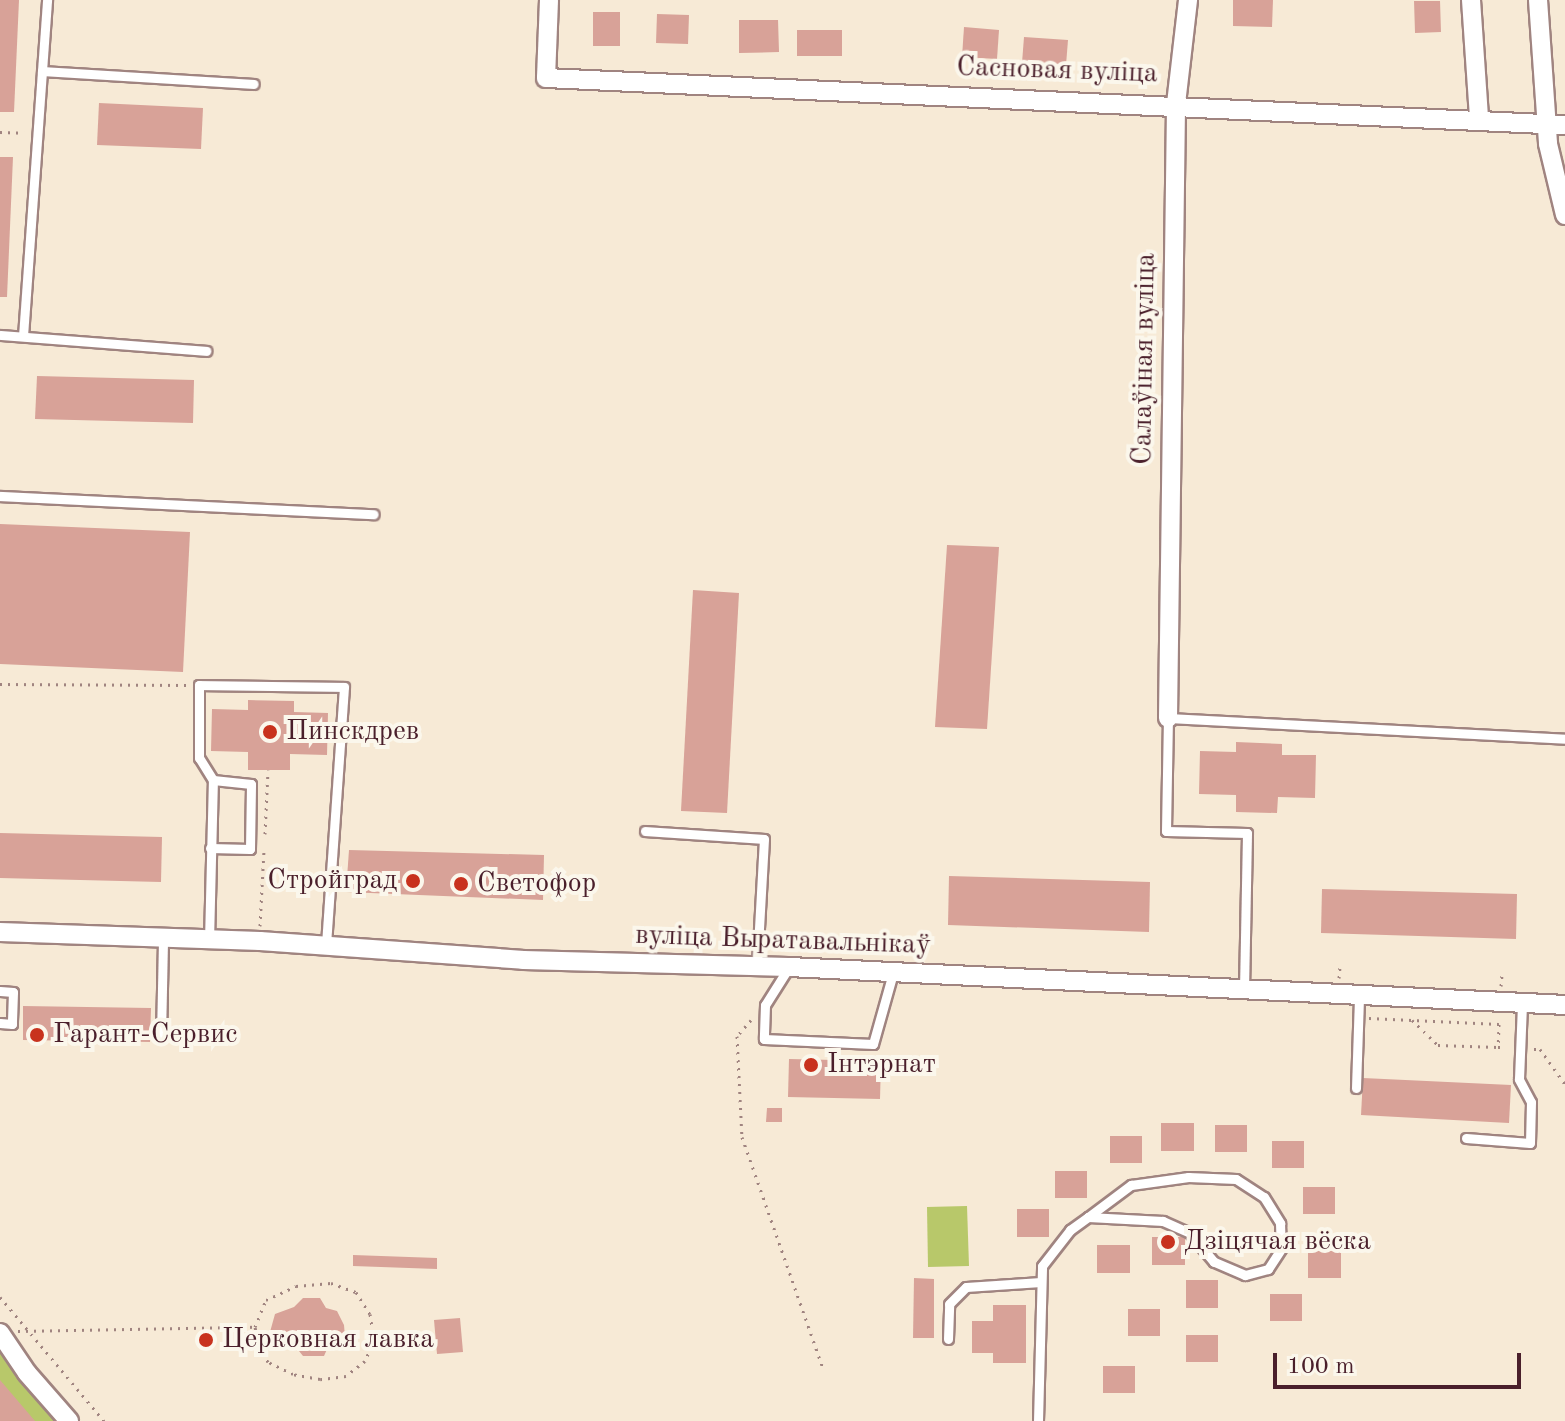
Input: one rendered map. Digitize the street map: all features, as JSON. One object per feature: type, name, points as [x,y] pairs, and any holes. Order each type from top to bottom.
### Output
[{"type":"street","name":"Сасновая вуліца","points":[[549,0],[546,78],[1479,118],[1556,125]]},
{"type":"street","name":"Салаўіная вуліца","points":[[1168,718],[1176,104],[1188,0]]},
{"type":"street","points":[[1471,0],[1479,118]]},
{"type":"street","points":[[1538,0],[1556,125],[1548,144],[1565,215]]},
{"type":"street","name":"вуліца Выратавальнікаў","points":[[0,932],[260,941],[523,960],[789,967],[1565,1005]]},
{"type":"street","points":[[1,1334],[27,1373],[69,1421]]},
{"type":"lane","points":[[23,336],[47,0]]},
{"type":"lane","points":[[42,71],[254,84]]},
{"type":"lane","points":[[0,335],[206,351]]},
{"type":"lane","points":[[0,496],[374,514]]},
{"type":"lane","points":[[209,941],[213,780],[199,758],[199,685],[344,687],[343,746],[326,946]]},
{"type":"lane","points":[[1244,991],[1247,833],[1166,831],[1168,718],[1565,739]]},
{"type":"lane","points":[[210,848],[250,849],[251,784],[213,780]]},
{"type":"lane","points":[[645,831],[764,839],[757,966]]},
{"type":"lane","points":[[161,1036],[163,939]]},
{"type":"lane","points":[[789,967],[765,1005],[764,1039],[873,1044],[893,973]]},
{"type":"lane","points":[[0,991],[13,992],[12,1024],[0,1023]]},
{"type":"lane","points":[[1356,1088],[1359,996]]},
{"type":"lane","points":[[1466,1138],[1530,1143],[1531,1102],[1519,1079],[1522,1003]]},
{"type":"lane","points":[[1038,1421],[1042,1266],[1070,1230],[1131,1185],[1188,1177],[1236,1179],[1264,1197],[1280,1223],[1281,1249],[1268,1269],[1245,1275],[1214,1262],[1190,1233],[1163,1221],[1088,1217]]},
{"type":"lane","points":[[948,1339],[949,1304],[966,1287],[1041,1282]]},
{"type":"path","points":[[0,132],[37,133]]},
{"type":"path","points":[[0,684],[199,685]]},
{"type":"path","points":[[260,941],[268,770]]},
{"type":"path","points":[[1339,995],[1340,966]]},
{"type":"path","points":[[765,1005],[737,1036],[742,1137],[823,1368]]},
{"type":"path","points":[[1359,1017],[1499,1024],[1498,1047]]},
{"type":"path","points":[[1411,1020],[1438,1045],[1540,1049],[1565,1084]]},
{"type":"path","points":[[331,1283],[356,1292],[370,1314],[374,1339],[365,1361],[346,1376],[320,1379],[293,1374],[268,1362],[258,1345],[255,1327],[266,1300],[296,1286],[331,1283]]},
{"type":"path","points":[[0,1297],[104,1421]]},
{"type":"path","points":[[1,1334],[27,1329],[255,1327]]},
{"type":"green space","points":[[967,1206],[969,1266],[928,1267],[927,1207]]},
{"type":"green space","points":[[0,1353],[55,1421],[0,1421]]},
{"type":"building","points":[[0,0],[19,0],[14,112],[0,112]]},
{"type":"building","points":[[1233,0],[1273,0],[1272,27],[1233,26]]},
{"type":"building","points":[[1414,1],[1440,1],[1441,32],[1415,33]]},
{"type":"building","points":[[593,12],[620,12],[620,46],[593,46]]},
{"type":"building","points":[[657,14],[689,15],[688,44],[656,43]]},
{"type":"building","points":[[739,20],[778,20],[779,52],[739,53]]},
{"type":"building","points":[[964,27],[999,30],[997,59],[962,57]]},
{"type":"building","points":[[797,30],[842,30],[842,56],[797,56]]},
{"type":"building","points":[[1024,37],[1068,40],[1066,65],[1022,63]]},
{"type":"building","points":[[99,103],[203,108],[201,149],[97,145]]},
{"type":"building","points":[[0,157],[13,157],[7,297],[0,297]]},
{"type":"building","points":[[37,376],[194,380],[193,423],[35,419]]},
{"type":"building","points":[[0,524],[190,532],[183,672],[0,664]]},
{"type":"building","points":[[947,545],[999,547],[987,729],[935,727]]},
{"type":"building","points":[[693,590],[739,593],[727,813],[681,811]]},
{"type":"building","name":"Пинскдрев","points":[[248,700],[294,701],[294,712],[328,713],[327,755],[290,754],[290,770],[248,770],[248,752],[211,751],[212,709],[248,710]]},
{"type":"building","points":[[1236,742],[1282,744],[1282,755],[1316,755],[1315,798],[1278,797],[1277,813],[1236,812],[1236,795],[1199,794],[1200,751],[1236,752]]},
{"type":"building","points":[[0,833],[162,837],[161,882],[0,878]]},
{"type":"building","points":[[349,850],[544,855],[543,900],[346,892]]},
{"type":"building","points":[[949,876],[1150,882],[1149,932],[948,925]]},
{"type":"building","points":[[1322,889],[1517,894],[1516,939],[1321,933]]},
{"type":"building","points":[[23,1006],[151,1008],[150,1042],[23,1040]]},
{"type":"building","points":[[789,1059],[881,1061],[880,1099],[788,1097]]},
{"type":"building","points":[[1363,1078],[1511,1085],[1509,1123],[1361,1115]]},
{"type":"building","points":[[767,1108],[782,1108],[782,1122],[766,1122]]},
{"type":"building","points":[[1161,1123],[1194,1123],[1194,1151],[1161,1151]]},
{"type":"building","points":[[1215,1125],[1247,1125],[1247,1152],[1215,1152]]},
{"type":"building","points":[[1110,1136],[1142,1136],[1142,1163],[1110,1163]]},
{"type":"building","points":[[1272,1141],[1304,1141],[1304,1168],[1272,1168]]},
{"type":"building","points":[[1055,1171],[1087,1171],[1087,1198],[1055,1198]]},
{"type":"building","points":[[1303,1187],[1335,1187],[1335,1214],[1303,1214]]},
{"type":"building","points":[[1017,1209],[1049,1209],[1049,1237],[1017,1237]]},
{"type":"building","points":[[1152,1237],[1185,1237],[1185,1265],[1152,1265]]},
{"type":"building","points":[[1097,1245],[1130,1245],[1130,1273],[1097,1273]]},
{"type":"building","points":[[1308,1251],[1341,1251],[1341,1278],[1308,1278]]},
{"type":"building","points":[[353,1255],[437,1258],[437,1269],[353,1266]]},
{"type":"building","points":[[914,1278],[934,1279],[934,1338],[913,1338]]},
{"type":"building","points":[[1186,1280],[1218,1280],[1218,1308],[1186,1308]]},
{"type":"building","points":[[1270,1294],[1302,1294],[1302,1321],[1270,1321]]},
{"type":"building","points":[[303,1298],[320,1298],[326,1308],[337,1311],[344,1325],[345,1337],[337,1347],[328,1347],[324,1356],[303,1356],[295,1346],[276,1342],[270,1332],[275,1314],[294,1307]]},
{"type":"building","points":[[993,1305],[1026,1305],[1026,1363],[993,1363],[993,1353],[972,1353],[972,1321],[993,1321]]},
{"type":"building","points":[[1128,1309],[1160,1309],[1160,1336],[1128,1336]]},
{"type":"building","points":[[460,1318],[463,1352],[437,1354],[434,1320]]},
{"type":"building","name":"Церковная лавка","points":[[199,1335],[214,1335],[214,1345],[199,1346]]},
{"type":"building","points":[[1186,1335],[1218,1335],[1218,1362],[1186,1362]]},
{"type":"building","points":[[1103,1366],[1135,1366],[1135,1393],[1103,1393]]},
{"type":"building","points":[[0,1380],[35,1421],[0,1421]]},
{"type":"place","name":"Пинскдрев","points":[[270,732]]},
{"type":"place","name":"Стройград","points":[[413,881]]},
{"type":"place","name":"Светофор","points":[[461,884]]},
{"type":"place","name":"Гарант-Сервис","points":[[37,1035]]},
{"type":"place","name":"Інтэрнат","points":[[811,1065]]},
{"type":"place","name":"Дзіцячая вёска","points":[[1168,1242]]},
{"type":"place","name":"Церковная лавка","points":[[206,1340]]}]
